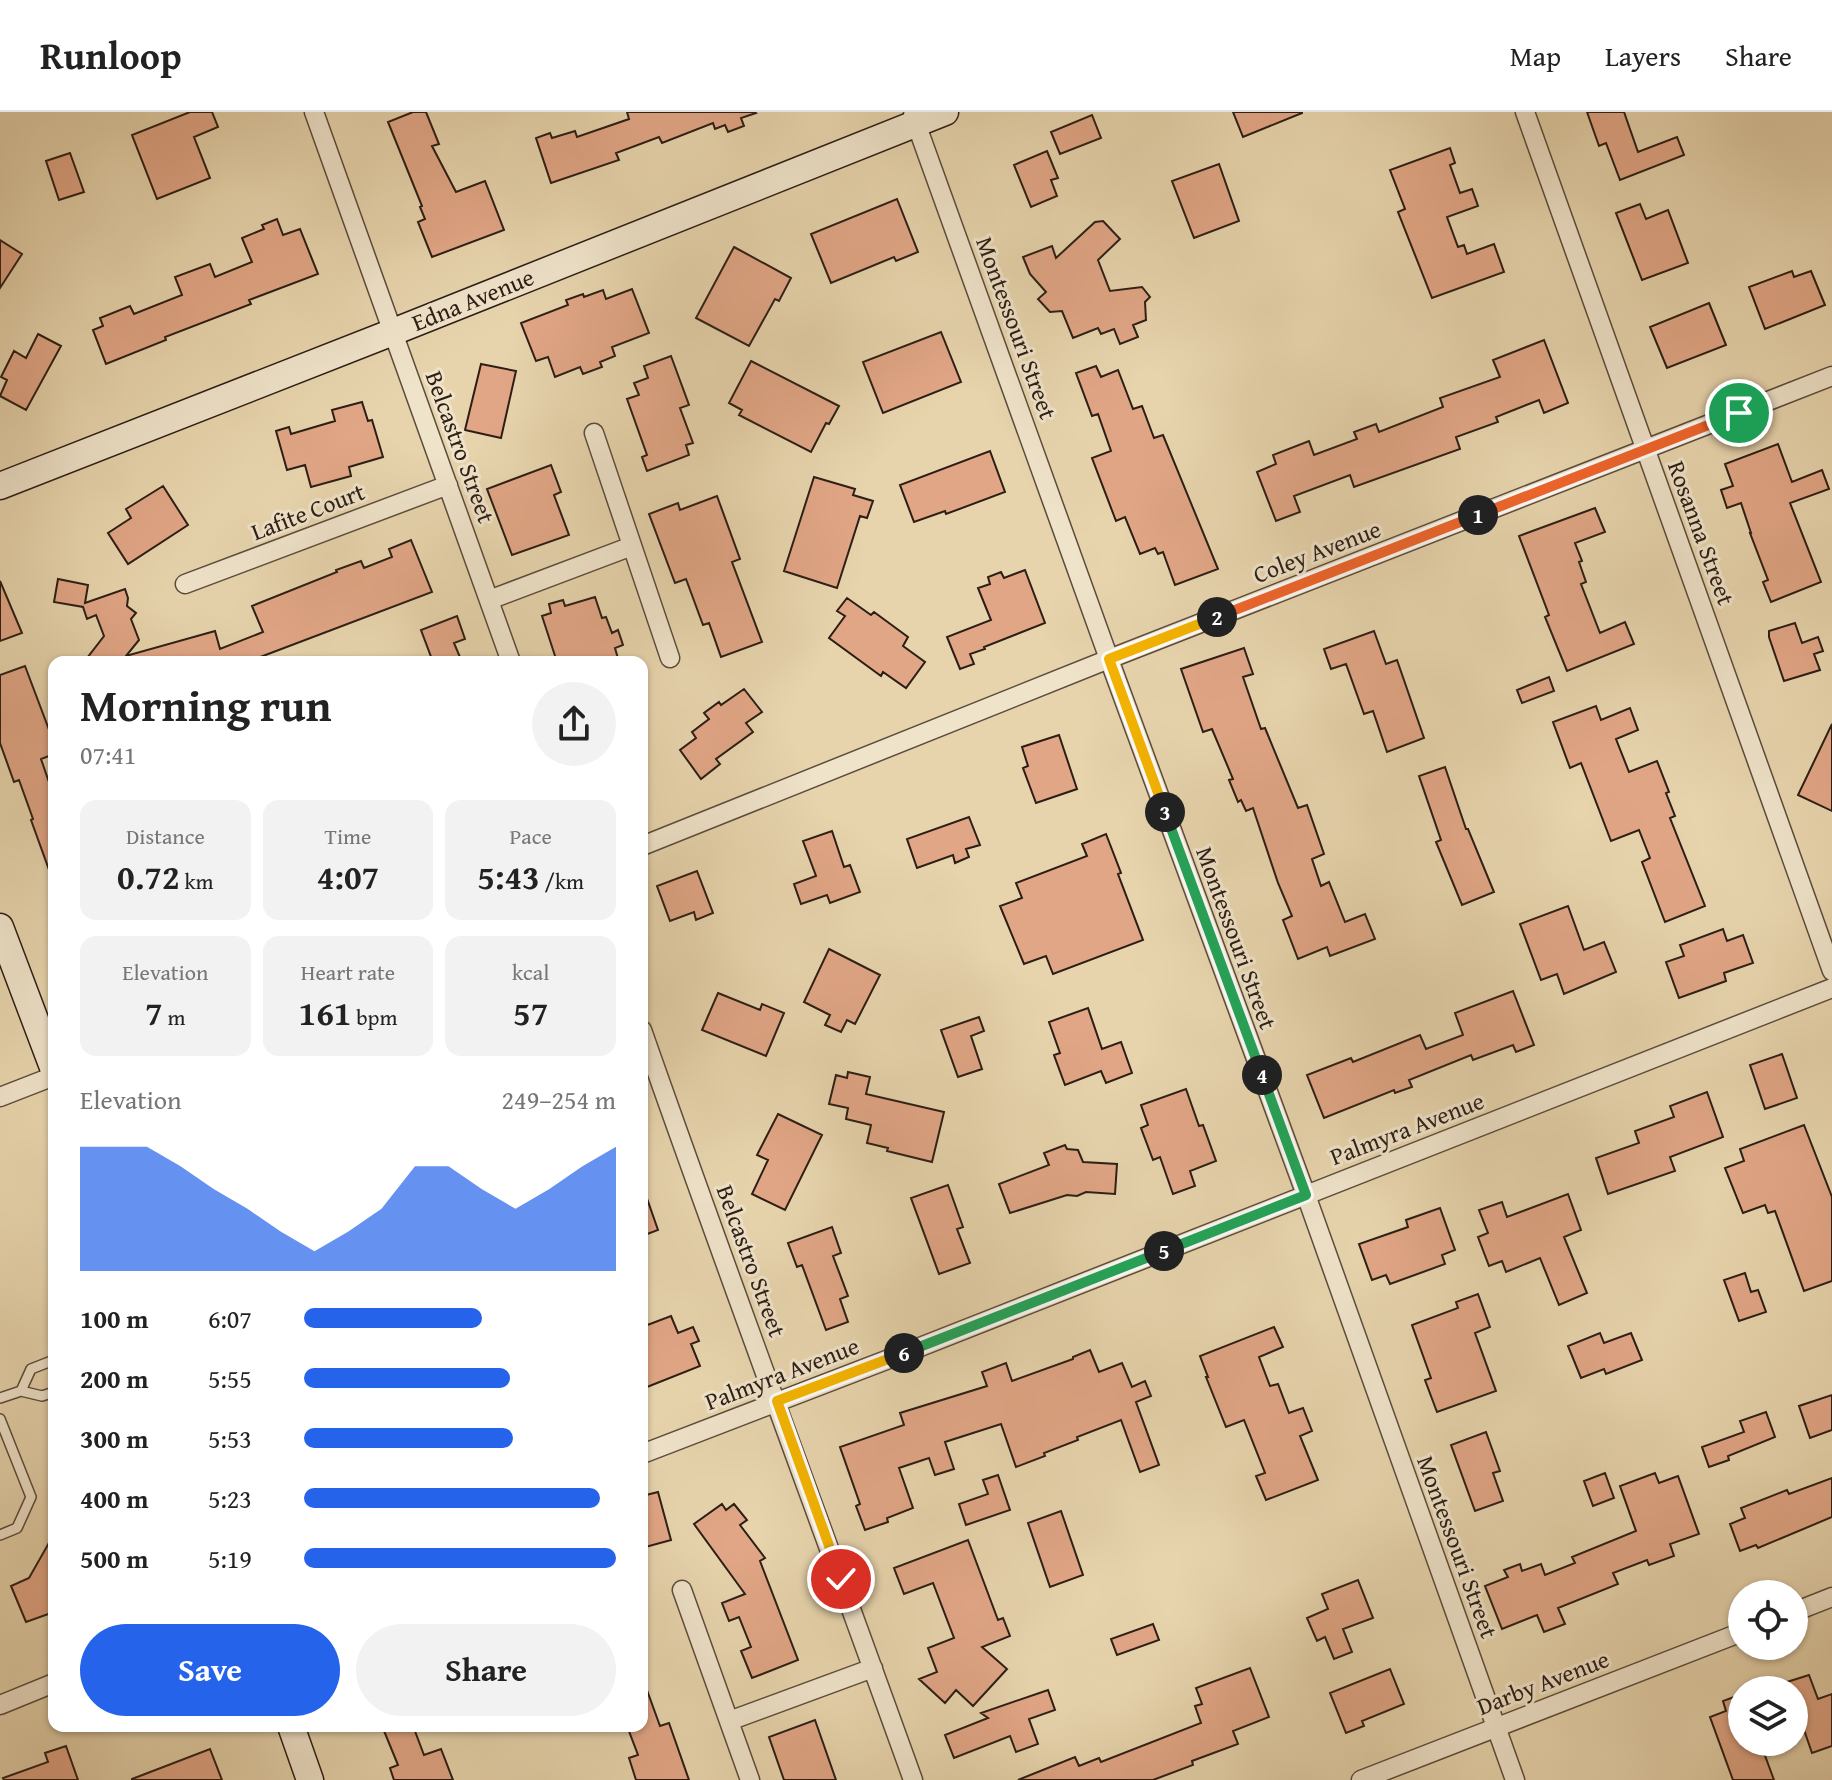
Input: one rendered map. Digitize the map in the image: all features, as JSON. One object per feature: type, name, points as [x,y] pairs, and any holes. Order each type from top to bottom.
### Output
[{"type":"street","name":"Belcastro Street","points":[[314,112],[509,656]]},
{"type":"street","name":"Edna Avenue","points":[[0,486],[393,332],[914,118],[945,112]]},
{"type":"street","name":"Rosanna Street","points":[[1525,112],[1832,971]]},
{"type":"street","name":"Montessouri Street","points":[[914,118],[1515,1780]]},
{"type":"street","name":"Coley Avenue","points":[[648,844],[1832,376]]},
{"type":"street","points":[[594,433],[670,658]]},
{"type":"street","name":"Lafite Court","points":[[185,584],[448,485]]},
{"type":"street","points":[[489,600],[632,546]]},
{"type":"street","points":[[0,927],[48,1057]]},
{"type":"street","name":"Palmyra Avenue","points":[[648,1452],[1832,988]]},
{"type":"street","name":"Belcastro Street","points":[[648,1047],[913,1780]]},
{"type":"street","points":[[0,1097],[48,1076]]},
{"type":"street","points":[[682,1590],[750,1780]]},
{"type":"street","points":[[1808,1606],[1832,1597]]},
{"type":"street","name":"Darby Avenue","points":[[1361,1780],[1728,1637]]},
{"type":"street","points":[[729,1721],[873,1668]]},
{"type":"street","points":[[0,1705],[48,1685]]},
{"type":"street","points":[[293,1732],[310,1780]]},
{"type":"lane","points":[[21,1391],[31,1369],[48,1362]]},
{"type":"lane","points":[[0,1398],[21,1391],[42,1396],[48,1394]]},
{"type":"lane","points":[[0,1419],[31,1497],[17,1528],[0,1535]]},
{"type":"building","points":[[190,112],[212,112],[218,127],[194,137],[210,178],[157,199],[132,135]]},
{"type":"building","points":[[413,112],[426,112],[439,144],[432,146],[456,192],[485,181],[504,230],[432,257],[418,222],[425,219],[422,206],[388,122]]},
{"type":"building","points":[[627,112],[756,113],[741,118],[744,126],[728,132],[725,125],[715,129],[713,123],[662,143],[659,137],[616,153],[619,160],[551,183],[536,138],[550,133],[552,138],[575,131],[577,137],[629,119]]},
{"type":"building","points":[[1233,112],[1302,112],[1302,113],[1243,137]]},
{"type":"building","points":[[1587,112],[1624,112],[1638,152],[1677,137],[1684,155],[1620,180],[1606,143],[1599,146]]},
{"type":"building","points":[[1092,115],[1101,138],[1060,154],[1051,132]]},
{"type":"building","points":[[1450,148],[1455,163],[1450,165],[1460,193],[1472,189],[1478,206],[1447,217],[1458,247],[1464,245],[1467,254],[1494,244],[1504,272],[1432,298],[1398,212],[1405,209],[1390,170]]},
{"type":"building","points":[[1047,151],[1058,178],[1051,180],[1057,196],[1031,207],[1014,165]]},
{"type":"building","points":[[70,153],[84,192],[59,200],[46,161]]},
{"type":"building","points":[[1219,164],[1239,221],[1194,238],[1172,181]]},
{"type":"building","points":[[897,199],[918,252],[896,261],[894,257],[831,283],[811,234]]},
{"type":"building","points":[[1640,204],[1646,219],[1668,210],[1688,263],[1642,280],[1616,213]]},
{"type":"building","points":[[277,219],[283,235],[300,229],[318,274],[249,300],[251,304],[106,364],[93,330],[103,326],[100,318],[130,306],[134,314],[182,295],[175,277],[210,264],[215,277],[252,262],[242,238],[264,229],[262,225]]},
{"type":"building","points":[[1103,221],[1120,239],[1098,260],[1110,291],[1142,287],[1150,297],[1145,302],[1146,320],[1133,325],[1138,337],[1120,344],[1114,329],[1101,334],[1098,328],[1073,338],[1062,311],[1050,312],[1038,299],[1046,292],[1030,274],[1023,257],[1052,246],[1056,258],[1095,222]]},
{"type":"building","points":[[0,240],[22,254],[0,288]]},
{"type":"building","points":[[734,247],[791,278],[779,301],[775,299],[749,346],[696,318]]},
{"type":"building","points":[[1792,271],[1794,277],[1811,271],[1825,305],[1765,329],[1749,287]]},
{"type":"building","points":[[632,289],[649,333],[612,347],[615,356],[600,362],[602,367],[583,374],[580,367],[555,377],[548,357],[536,361],[521,323],[568,305],[566,300],[583,294],[584,297],[603,290],[606,299]]},
{"type":"building","points":[[1709,303],[1726,345],[1667,368],[1650,327]]},
{"type":"building","points":[[941,332],[961,382],[883,413],[863,362]]},
{"type":"building","points":[[38,334],[61,346],[26,410],[0,396],[7,380],[1,377],[14,351],[26,358]]},
{"type":"building","points":[[1544,340],[1568,403],[1544,413],[1539,400],[1496,417],[1498,422],[1456,437],[1460,449],[1354,487],[1350,475],[1294,496],[1300,512],[1276,521],[1257,472],[1276,464],[1273,455],[1309,441],[1314,455],[1357,439],[1354,432],[1376,424],[1379,432],[1443,407],[1440,398],[1500,377],[1493,360]]},
{"type":"building","points":[[671,356],[689,405],[680,408],[693,443],[686,445],[689,455],[647,471],[642,457],[647,455],[627,399],[639,395],[634,383],[648,378],[644,366]]},
{"type":"building","points":[[751,361],[839,406],[811,452],[739,415],[742,410],[729,403]]},
{"type":"building","points":[[481,364],[516,371],[501,438],[465,430]]},
{"type":"building","points":[[1096,366],[1101,377],[1118,370],[1133,409],[1142,406],[1154,438],[1163,435],[1218,569],[1175,585],[1163,552],[1158,554],[1155,548],[1140,554],[1125,517],[1116,521],[1092,458],[1111,451],[1098,414],[1092,416],[1076,373]]},
{"type":"building","points":[[362,402],[368,421],[372,420],[383,457],[349,467],[351,476],[311,487],[305,465],[287,470],[276,431],[289,427],[291,434],[335,421],[332,410]]},
{"type":"building","points":[[1778,444],[1792,482],[1822,470],[1829,489],[1790,503],[1821,582],[1771,602],[1763,582],[1768,580],[1741,503],[1727,508],[1721,490],[1733,486],[1725,464]]},
{"type":"building","points":[[990,451],[1005,492],[946,514],[945,511],[914,522],[900,485]]},
{"type":"building","points":[[551,465],[561,492],[554,495],[569,535],[512,555],[487,489]]},
{"type":"building","points":[[814,477],[855,489],[853,495],[873,501],[867,518],[860,516],[837,588],[784,571]]},
{"type":"building","points":[[163,486],[188,525],[128,564],[108,533],[131,518],[126,509]]},
{"type":"building","points":[[717,496],[740,559],[732,562],[762,642],[721,657],[709,623],[703,625],[686,579],[675,583],[649,514],[678,503],[680,510]]},
{"type":"building","points":[[1595,508],[1605,532],[1575,543],[1586,582],[1581,584],[1600,633],[1625,622],[1634,644],[1567,671],[1545,617],[1549,615],[1519,536]]},
{"type":"building","points":[[411,540],[432,592],[263,656],[126,656],[215,631],[220,649],[263,632],[252,606],[361,561],[364,568],[392,557],[389,549]]},
{"type":"building","points":[[1025,570],[1045,623],[970,654],[974,664],[960,669],[947,637],[991,620],[978,588],[990,584],[988,577],[1001,572],[1004,578]]},
{"type":"building","points":[[58,579],[88,585],[85,603],[125,589],[127,606],[136,613],[131,619],[139,640],[126,656],[89,656],[104,636],[96,615],[87,619],[83,607],[54,602]]},
{"type":"building","points":[[0,581],[22,633],[0,641]]},
{"type":"building","points":[[595,597],[602,618],[606,617],[612,633],[618,630],[623,645],[615,648],[617,656],[555,656],[542,616],[551,613],[549,604],[563,600],[565,606]]},
{"type":"building","points":[[847,598],[871,615],[874,612],[908,637],[903,646],[925,662],[906,688],[883,672],[881,676],[829,638],[845,616],[837,611]]},
{"type":"building","points":[[457,616],[465,639],[454,643],[459,656],[431,656],[421,630]]},
{"type":"building","points":[[1795,623],[1802,643],[1818,637],[1823,651],[1814,654],[1820,670],[1784,681],[1769,631]]},
{"type":"building","points":[[1374,631],[1386,664],[1397,660],[1424,738],[1387,752],[1373,711],[1364,714],[1346,664],[1331,669],[1324,649]]},
{"type":"building","points":[[1244,648],[1253,674],[1243,677],[1261,729],[1265,728],[1298,808],[1307,805],[1324,854],[1312,859],[1321,886],[1329,882],[1345,922],[1365,914],[1375,939],[1330,956],[1327,947],[1298,959],[1283,920],[1292,916],[1253,808],[1246,811],[1241,800],[1238,802],[1229,780],[1233,779],[1212,729],[1203,732],[1181,669]]},
{"type":"building","points":[[25,666],[48,727],[48,756],[41,759],[48,779],[48,867],[19,780],[14,782],[0,743],[0,675]]},
{"type":"building","points":[[1549,677],[1554,691],[1522,703],[1517,690]]},
{"type":"building","points":[[744,689],[762,712],[746,723],[753,732],[716,759],[720,764],[701,779],[680,750],[696,738],[692,732],[709,719],[704,713]]},
{"type":"building","points":[[1596,706],[1601,720],[1630,708],[1638,730],[1616,739],[1629,772],[1657,761],[1675,816],[1670,818],[1705,906],[1665,922],[1642,862],[1650,858],[1639,830],[1611,841],[1581,763],[1570,768],[1553,722]]},
{"type":"building","points":[[1832,724],[1832,811],[1798,795]]},
{"type":"building","points":[[1059,735],[1077,789],[1036,803],[1023,768],[1028,766],[1022,747]]},
{"type":"building","points":[[1445,767],[1466,829],[1494,892],[1462,905],[1436,842],[1441,840],[1419,776]]},
{"type":"building","points":[[969,817],[980,845],[966,849],[969,857],[955,863],[953,855],[917,868],[907,839]]},
{"type":"building","points":[[832,831],[844,867],[850,865],[860,892],[830,903],[827,895],[801,904],[794,884],[816,876],[803,841]]},
{"type":"building","points":[[1106,834],[1143,940],[1053,974],[1046,956],[1024,964],[1000,906],[1022,898],[1016,883],[1087,856],[1082,844]]},
{"type":"building","points":[[697,871],[713,913],[696,920],[694,912],[670,921],[657,886]]},
{"type":"building","points":[[1568,906],[1584,950],[1604,942],[1616,972],[1564,994],[1557,974],[1541,980],[1520,924]]},
{"type":"building","points":[[1723,929],[1727,941],[1743,935],[1753,963],[1724,973],[1726,981],[1679,998],[1666,962],[1684,956],[1680,945]]},
{"type":"building","points":[[829,949],[880,975],[855,1024],[847,1020],[841,1032],[825,1025],[830,1015],[804,1002]]},
{"type":"building","points":[[1513,991],[1534,1045],[1516,1052],[1513,1045],[1473,1060],[1471,1055],[1409,1080],[1412,1087],[1395,1093],[1394,1090],[1324,1118],[1307,1075],[1351,1058],[1353,1062],[1420,1035],[1426,1049],[1463,1035],[1455,1013]]},
{"type":"building","points":[[718,993],[760,1010],[762,1004],[784,1013],[766,1056],[702,1030]]},
{"type":"building","points":[[1088,1008],[1102,1049],[1121,1042],[1132,1073],[1106,1083],[1101,1071],[1065,1085],[1054,1055],[1060,1053],[1049,1022]]},
{"type":"building","points":[[979,1017],[984,1031],[971,1036],[982,1069],[958,1077],[941,1030]]},
{"type":"building","points":[[1782,1054],[1797,1098],[1765,1109],[1750,1065]]},
{"type":"building","points":[[848,1072],[870,1077],[866,1094],[944,1112],[932,1162],[867,1143],[871,1125],[846,1119],[848,1108],[829,1104],[836,1075],[847,1078]]},
{"type":"building","points":[[1186,1089],[1216,1161],[1190,1171],[1195,1186],[1173,1194],[1160,1157],[1153,1160],[1141,1128],[1148,1125],[1141,1105]]},
{"type":"building","points":[[1707,1092],[1723,1137],[1670,1157],[1675,1171],[1608,1194],[1596,1158],[1639,1143],[1635,1131],[1674,1117],[1670,1106]]},
{"type":"building","points":[[778,1114],[822,1135],[785,1210],[752,1194],[768,1160],[757,1155]]},
{"type":"building","points":[[1804,1125],[1832,1197],[1832,1281],[1804,1291],[1775,1211],[1768,1213],[1765,1205],[1743,1213],[1725,1168],[1744,1161],[1740,1149]]},
{"type":"building","points":[[1065,1145],[1067,1149],[1078,1150],[1083,1162],[1117,1164],[1115,1194],[1086,1192],[1077,1196],[1067,1195],[1010,1213],[999,1184],[1049,1165],[1044,1153]]},
{"type":"building","points":[[948,1185],[963,1227],[957,1229],[970,1263],[939,1274],[911,1198]]},
{"type":"building","points":[[1568,1194],[1581,1230],[1564,1237],[1587,1293],[1559,1305],[1540,1258],[1506,1272],[1502,1261],[1489,1266],[1478,1237],[1488,1233],[1479,1210],[1502,1202],[1507,1217]]},
{"type":"building","points":[[648,1201],[658,1230],[648,1234]]},
{"type":"building","points":[[1440,1208],[1455,1250],[1442,1255],[1445,1264],[1390,1284],[1386,1275],[1372,1280],[1359,1244],[1408,1227],[1406,1220]]},
{"type":"building","points":[[832,1227],[841,1253],[833,1256],[848,1296],[840,1299],[848,1322],[826,1330],[802,1265],[797,1267],[788,1243]]},
{"type":"building","points":[[1745,1273],[1751,1292],[1758,1290],[1766,1312],[1739,1321],[1724,1280]]},
{"type":"building","points":[[1478,1294],[1490,1327],[1475,1333],[1496,1391],[1437,1412],[1425,1380],[1431,1378],[1412,1325],[1458,1308],[1456,1302]]},
{"type":"building","points":[[671,1316],[678,1333],[693,1327],[699,1341],[691,1344],[700,1366],[648,1387],[648,1325]]},
{"type":"building","points":[[1274,1327],[1283,1347],[1259,1357],[1270,1386],[1278,1384],[1289,1413],[1303,1408],[1312,1431],[1300,1436],[1318,1480],[1266,1500],[1256,1476],[1265,1473],[1244,1420],[1226,1427],[1200,1356]]},
{"type":"building","points":[[1600,1333],[1604,1343],[1631,1333],[1642,1360],[1606,1374],[1604,1369],[1581,1378],[1568,1346]]},
{"type":"building","points":[[1090,1350],[1099,1372],[1122,1363],[1132,1387],[1145,1381],[1151,1396],[1136,1402],[1159,1465],[1140,1472],[1121,1420],[1077,1437],[1078,1440],[1016,1467],[1001,1424],[945,1442],[954,1469],[935,1475],[929,1458],[899,1468],[913,1508],[865,1530],[856,1506],[860,1504],[840,1447],[904,1425],[900,1413],[987,1386],[982,1372],[1006,1363],[1012,1381]]},
{"type":"building","points":[[1832,1395],[1832,1430],[1810,1438],[1799,1406]]},
{"type":"building","points":[[1766,1412],[1775,1437],[1709,1467],[1702,1447],[1744,1432],[1740,1421]]},
{"type":"building","points":[[1486,1432],[1500,1471],[1493,1473],[1503,1501],[1475,1511],[1451,1445]]},
{"type":"building","points":[[1605,1473],[1614,1498],[1593,1506],[1584,1481]]},
{"type":"building","points":[[1655,1473],[1659,1483],[1678,1476],[1699,1534],[1670,1544],[1674,1556],[1649,1565],[1647,1560],[1613,1573],[1618,1584],[1558,1608],[1565,1624],[1544,1632],[1537,1615],[1502,1629],[1485,1586],[1508,1577],[1504,1570],[1520,1564],[1522,1571],[1541,1564],[1545,1575],[1575,1563],[1572,1557],[1636,1531],[1620,1486]]},
{"type":"building","points":[[998,1475],[1010,1510],[966,1525],[959,1504],[988,1494],[983,1480]]},
{"type":"building","points":[[1832,1478],[1832,1517],[1758,1548],[1756,1545],[1740,1551],[1730,1524],[1745,1518],[1741,1508],[1787,1490],[1789,1494]]},
{"type":"building","points":[[658,1492],[671,1540],[648,1546],[648,1494]]},
{"type":"building","points":[[722,1504],[726,1510],[734,1504],[747,1520],[740,1525],[765,1558],[760,1561],[798,1660],[752,1678],[741,1651],[751,1647],[739,1617],[729,1621],[722,1603],[745,1594],[694,1524]]},
{"type":"building","points":[[1061,1511],[1083,1575],[1050,1587],[1028,1523]]},
{"type":"building","points":[[968,1540],[998,1620],[1003,1618],[1010,1636],[982,1647],[1007,1669],[973,1706],[956,1690],[945,1703],[919,1679],[937,1672],[928,1648],[954,1638],[933,1583],[904,1594],[894,1568]]},
{"type":"building","points":[[48,1545],[48,1614],[26,1622],[11,1586],[29,1578]]},
{"type":"building","points":[[1358,1580],[1373,1618],[1343,1629],[1352,1652],[1334,1659],[1325,1637],[1317,1641],[1307,1618],[1328,1609],[1322,1594]]},
{"type":"building","points":[[1153,1624],[1159,1640],[1117,1655],[1111,1639]]},
{"type":"building","points":[[1250,1668],[1269,1717],[1233,1731],[1238,1744],[1153,1780],[1018,1780],[1075,1757],[1079,1766],[1099,1758],[1101,1762],[1201,1723],[1195,1706],[1202,1704],[1196,1688]]},
{"type":"building","points":[[1390,1669],[1404,1704],[1362,1721],[1364,1726],[1346,1733],[1330,1693]]},
{"type":"building","points":[[1809,1675],[1818,1699],[1832,1694],[1832,1746],[1812,1753],[1808,1741],[1806,1676]]},
{"type":"building","points":[[1048,1690],[1055,1710],[1029,1719],[1038,1744],[1016,1752],[1010,1736],[954,1758],[945,1735],[988,1718],[981,1713]]},
{"type":"building","points":[[648,1693],[660,1726],[669,1723],[689,1780],[636,1780],[629,1758],[638,1755],[629,1732],[648,1732]]},
{"type":"building","points":[[1728,1699],[1728,1756],[1765,1756],[1774,1780],[1733,1780],[1710,1717],[1726,1711],[1723,1701]]},
{"type":"building","points":[[815,1720],[836,1780],[784,1780],[769,1737]]},
{"type":"building","points":[[384,1732],[415,1732],[424,1755],[441,1749],[453,1780],[394,1780],[390,1768],[398,1765]]},
{"type":"building","points":[[66,1746],[78,1780],[4,1780],[48,1762],[45,1753]]},
{"type":"building","points":[[210,1749],[222,1780],[132,1780],[132,1779]]},
{"type":"route","points":[[841,1579],[777,1401],[1306,1195],[1109,659],[1739,413]]}]
